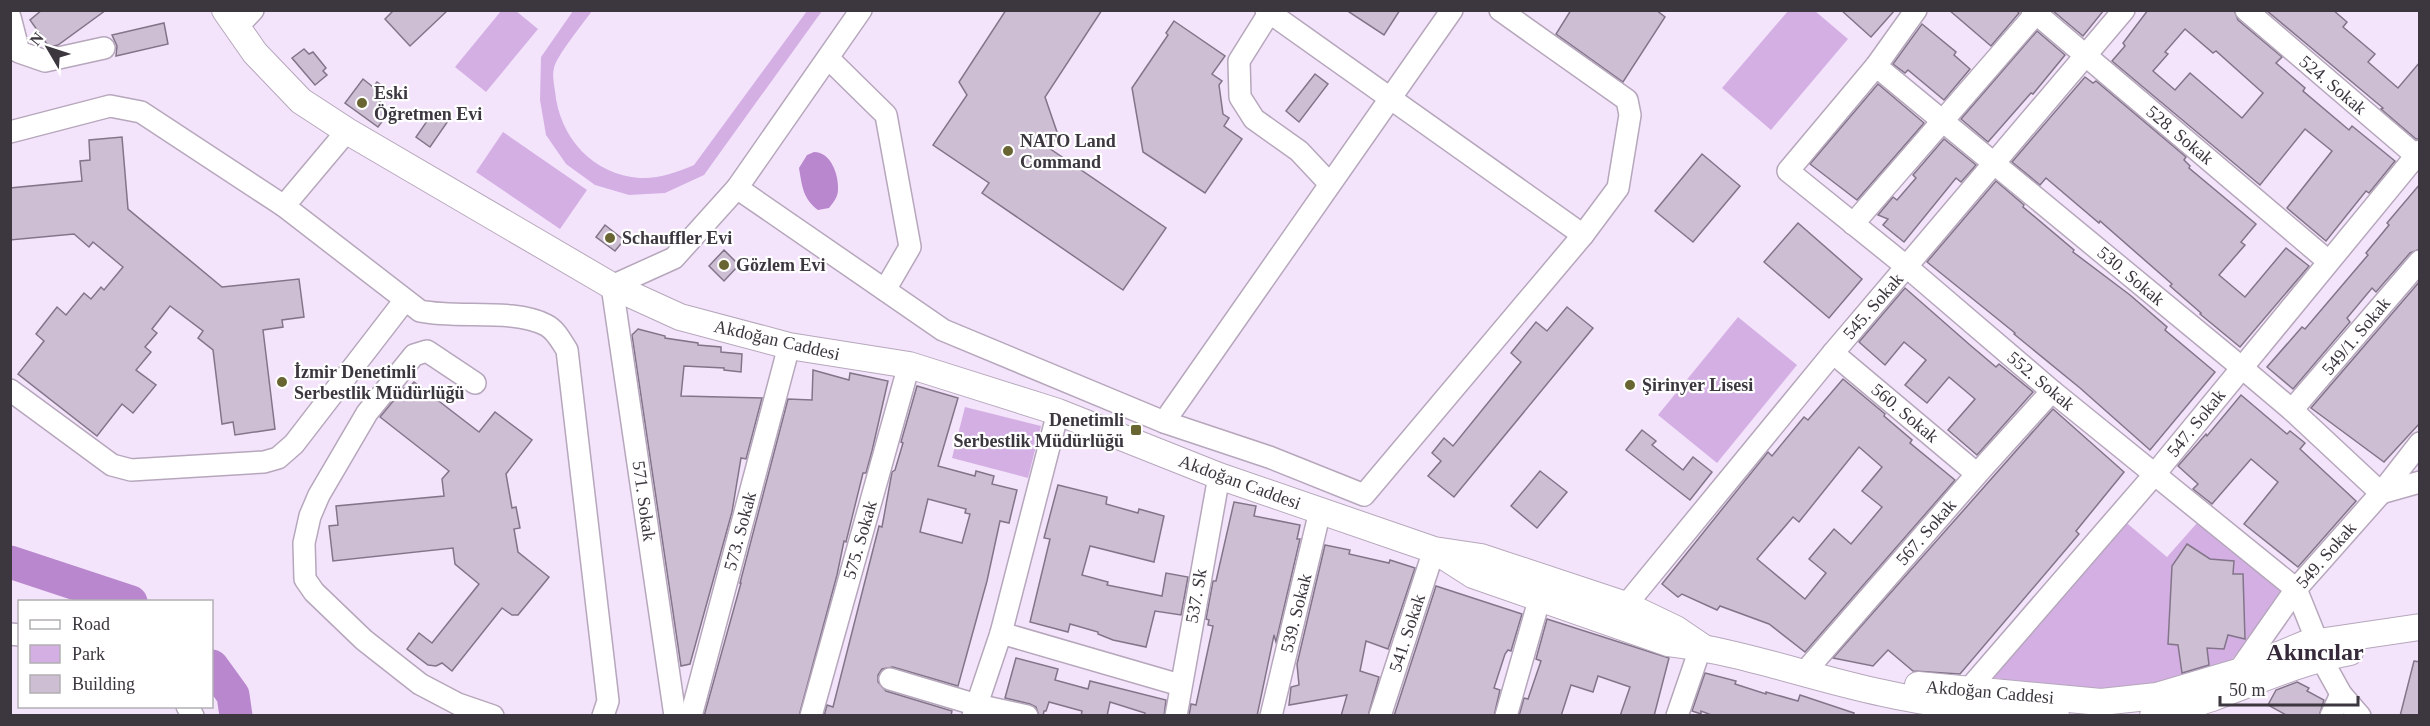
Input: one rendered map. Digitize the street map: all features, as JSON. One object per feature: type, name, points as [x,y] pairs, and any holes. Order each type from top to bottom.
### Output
[{"type":"main road","name":"Akdoğan Caddesi","points":[[238,16],[255,53],[301,101],[612,286],[680,317],[789,346],[909,365],[1058,412],[1218,476],[1320,511],[1434,550],[1481,557],[1621,614],[1668,642],[1701,646],[1803,674],[1956,704],[2056,716]]},
{"type":"main road","name":"Akdoğan Caddesi","points":[[1434,550],[1473,575],[1540,597],[1621,614]]},
{"type":"main road","name":"Akdoğan Caddesi","points":[[2160,715],[2196,709],[2319,649],[2420,627]]},
{"type":"main road","name":"Akdoğan Caddesi","points":[[1956,704],[2101,702],[2157,696],[2238,672],[2305,644],[2319,649],[2420,639]]},
{"type":"street","points":[[612,286],[674,258],[737,188],[861,10]]},
{"type":"street","points":[[1164,422],[1452,10]]},
{"type":"street","points":[[737,188],[943,330],[1164,422],[1269,457],[1364,495],[1583,235],[1618,188],[1630,115],[1627,100],[1500,10]]},
{"type":"street","points":[[1876,66],[1916,10]]},
{"type":"street","name":"545. Sokak","points":[[1621,614],[1833,353],[2124,10]]},
{"type":"street","name":"524. Sokak","points":[[2246,10],[2418,155]]},
{"type":"street","points":[[1330,184],[1299,151],[1254,119],[1240,97],[1239,61],[1268,12],[1489,166],[1583,235]]},
{"type":"street","points":[[1853,224],[2036,12]]},
{"type":"street","name":"528. Sokak","points":[[2036,12],[2328,261]]},
{"type":"street","points":[[10,17],[19,52],[45,61],[104,48]]},
{"type":"street","points":[[828,58],[886,115],[910,247],[885,290]]},
{"type":"street","name":"530. Sokak","points":[[1876,66],[2292,410],[2381,493]]},
{"type":"street","name":"552. Sokak","points":[[1876,66],[1788,171],[1907,267],[2154,475],[2296,589]]},
{"type":"street","points":[[10,132],[110,106],[141,112],[284,206],[420,311],[437,315],[526,317],[547,325],[555,331],[567,350],[608,701],[603,716]]},
{"type":"street","points":[[284,206],[347,130]]},
{"type":"street","name":"547. Sokak","points":[[1956,704],[2154,475],[2328,261],[2418,155]]},
{"type":"street","name":"549/1. Sokak","points":[[2292,410],[2420,261]]},
{"type":"street","name":"571. Sokak","points":[[612,286],[675,716]]},
{"type":"street","points":[[10,390],[112,465],[131,470],[264,462],[279,458],[294,444],[405,300]]},
{"type":"street","name":"573. Sokak","points":[[691,716],[789,346]]},
{"type":"street","points":[[475,383],[427,351],[414,355],[367,414],[319,495],[306,534],[303,561],[305,579],[314,592],[364,640],[420,684],[458,704],[493,716]]},
{"type":"street","name":"560. Sokak","points":[[1833,353],[1977,474]]},
{"type":"street","name":"575. Sokak","points":[[812,716],[909,365]]},
{"type":"street","name":"567. Sokak","points":[[1803,674],[2052,391]]},
{"type":"street","points":[[975,710],[1000,633],[1058,412]]},
{"type":"street","name":"549. Sokak","points":[[2238,672],[2296,589],[2381,493],[2420,443]]},
{"type":"street","name":"537. Sk","points":[[1176,716],[1218,476]]},
{"type":"street","points":[[2381,493],[2420,482]]},
{"type":"street","name":"539. Sokak","points":[[1271,716],[1320,511]]},
{"type":"street","name":"541. Sokak","points":[[1380,716],[1434,550]]},
{"type":"street","points":[[2296,589],[2319,649],[2341,694],[2360,716]]},
{"type":"street","points":[[1506,716],[1540,597]]},
{"type":"street","points":[[1000,633],[1180,685]]},
{"type":"street","points":[[1677,716],[1701,646]]},
{"type":"street","points":[[890,679],[975,710],[1027,716]]},
{"type":"street","points":[[2331,716],[2341,694]]},
{"type":"green space","points":[[501,11],[516,11],[538,29],[486,92],[455,67]]},
{"type":"green space","points":[[573,11],[592,11],[565,48],[554,68],[555,91],[563,124],[581,151],[607,170],[647,178],[694,165],[807,11],[822,11],[704,175],[665,193],[629,195],[595,185],[566,164],[546,135],[540,100],[541,57]]},
{"type":"green space","points":[[1788,11],[1815,11],[1848,39],[1771,130],[1722,88]]},
{"type":"green space","points":[[503,132],[587,190],[560,229],[476,172]]},
{"type":"green space","points":[[1738,317],[1797,365],[1717,463],[1658,415]]},
{"type":"green space","points":[[965,407],[1041,426],[1028,478],[952,458]]},
{"type":"green space","points":[[2122,519],[2167,557],[2197,523],[2286,593],[2224,669],[2092,697],[1991,677]]},
{"type":"shaded area","points":[[814,152],[825,156],[833,165],[838,184],[837,195],[829,208],[818,210],[806,197],[799,168],[807,155]]},
{"type":"building","points":[[42,10],[106,10],[58,45],[49,47],[30,20]]},
{"type":"building","points":[[394,10],[448,10],[410,46],[385,19]]},
{"type":"building","name":"NATO Land Command","points":[[1006,10],[1102,10],[1045,97],[1058,135],[1049,148],[1166,228],[1123,290],[982,193],[989,183],[933,145],[967,95],[959,82]]},
{"type":"building","points":[[1346,10],[1400,10],[1384,35]]},
{"type":"building","points":[[1571,10],[1656,10],[1665,17],[1623,82],[1556,34]]},
{"type":"building","points":[[1841,10],[1895,10],[1871,37]]},
{"type":"building","points":[[1949,10],[2016,10],[2019,13],[1991,46]]},
{"type":"building","points":[[2052,10],[2104,10],[2083,36]]},
{"type":"building","points":[[2148,10],[2234,10],[2238,20],[2282,57],[2276,63],[2305,88],[2303,91],[2349,130],[2352,126],[2395,161],[2369,193],[2366,191],[2326,241],[2287,208],[2332,151],[2305,129],[2260,185],[2112,61],[2125,46],[2123,43]],"holes":[[[2185,29],[2213,53],[2216,51],[2263,93],[2242,118],[2190,73],[2175,90],[2153,71],[2168,54],[2165,52]]]},
{"type":"building","points":[[2266,10],[2333,10],[2347,22],[2343,27],[2375,54],[2368,62],[2398,88],[2420,62],[2420,139],[2416,139],[2381,109],[2383,108]]},
{"type":"building","points":[[1174,21],[1225,56],[1212,74],[1222,81],[1219,85],[1223,114],[1229,118],[1224,126],[1242,139],[1205,193],[1143,152],[1132,88],[1168,35],[1166,33]]},
{"type":"building","points":[[164,23],[168,44],[116,56],[117,46],[112,35]]},
{"type":"building","points":[[1922,24],[1956,52],[1954,55],[1970,69],[1944,100],[1908,70],[1905,73],[1893,64]]},
{"type":"building","points":[[2037,31],[2065,55],[2033,94],[2031,93],[1988,142],[1961,119]]},
{"type":"building","name":"Eski Öğretmen Evi","points":[[304,49],[309,54],[313,52],[326,68],[323,71],[327,75],[315,85],[292,58]]},
{"type":"building","points":[[1315,74],[1328,84],[1299,122],[1286,111]]},
{"type":"building","points":[[2085,77],[2093,83],[2096,81],[2186,157],[2184,160],[2190,166],[2189,168],[2256,224],[2241,242],[2245,245],[2219,275],[2245,297],[2286,248],[2309,266],[2240,347],[2200,314],[2170,286],[2172,284],[2100,221],[2099,223],[2046,178],[2040,185],[2012,162]]},
{"type":"building","name":"Eski Öğretmen Evi","points":[[363,79],[373,87],[377,82],[388,90],[379,103],[390,111],[378,127],[345,103]]},
{"type":"building","points":[[1878,84],[1924,123],[1857,200],[1810,164]]},
{"type":"building","points":[[434,111],[448,121],[430,147],[416,137]]},
{"type":"building","points":[[122,137],[128,209],[222,287],[299,279],[304,317],[282,320],[283,327],[263,330],[275,429],[235,435],[233,422],[222,424],[213,350],[198,338],[203,331],[170,306],[152,329],[157,333],[145,347],[151,352],[136,370],[156,385],[133,413],[122,404],[97,436],[18,374],[44,341],[36,334],[57,307],[66,315],[84,293],[91,299],[101,287],[104,290],[123,267],[93,242],[89,247],[74,234],[10,240],[10,188],[82,181],[80,161],[90,160],[89,140]]},
{"type":"building","points":[[1944,139],[1976,165],[1961,182],[1956,178],[1904,242],[1883,225],[1888,219],[1878,215],[1893,197],[1897,200],[1916,178],[1913,175]]},
{"type":"building","points":[[1702,154],[1740,186],[1693,242],[1655,211]]},
{"type":"building","points":[[1996,181],[2074,250],[2073,252],[2130,295],[2167,327],[2165,330],[2215,372],[2150,450],[2015,333],[1927,262]]},
{"type":"building","points":[[2420,184],[2420,249],[2410,253],[2376,292],[2372,288],[2347,318],[2350,322],[2293,389],[2267,367],[2302,327],[2305,329],[2368,255],[2366,253],[2389,225],[2387,223]]},
{"type":"building","points":[[1798,223],[1862,279],[1829,318],[1764,262]]},
{"type":"building","name":"Schauffler Evi","points":[[605,225],[624,240],[615,251],[596,237]]},
{"type":"building","name":"Gözlem Evi","points":[[724,250],[739,265],[724,281],[709,266]]},
{"type":"building","points":[[2420,281],[2420,423],[2384,462],[2311,408]]},
{"type":"building","points":[[1905,288],[1996,367],[1999,364],[2033,392],[1977,455],[1948,430],[1975,399],[1949,377],[1927,403],[1905,385],[1926,360],[1904,342],[1885,365],[1859,342]]},
{"type":"building","points":[[1567,307],[1593,328],[1454,497],[1428,476],[1441,461],[1432,453],[1444,438],[1453,446],[1521,362],[1511,353],[1536,322],[1547,331]]},
{"type":"building","points":[[638,329],[665,336],[665,338],[721,347],[721,352],[742,354],[741,372],[724,370],[724,368],[684,366],[681,396],[762,398],[746,459],[741,458],[732,512],[690,664],[681,666],[632,335]]},
{"type":"building","points":[[813,370],[849,380],[850,373],[888,381],[872,451],[866,473],[863,473],[846,542],[844,541],[799,716],[704,716],[788,399],[812,400]]},
{"type":"building","points":[[1843,379],[1885,414],[1884,416],[1912,440],[1910,443],[1955,480],[1805,652],[1769,624],[1720,606],[1717,610],[1682,594],[1678,597],[1662,584],[1768,452],[1772,456],[1804,417],[1808,420]],"holes":[[[1859,447],[1882,467],[1862,491],[1882,507],[1851,544],[1834,529],[1809,559],[1826,573],[1805,599],[1757,559],[1793,517],[1799,522]]]},
{"type":"building","points":[[414,382],[479,432],[495,412],[532,440],[506,474],[512,508],[516,507],[520,528],[514,529],[518,552],[549,577],[518,615],[512,615],[502,608],[452,671],[442,663],[436,666],[428,665],[407,649],[419,633],[432,643],[479,584],[455,564],[453,548],[333,561],[329,526],[338,525],[336,506],[444,496],[442,479],[449,471],[380,417],[404,388],[407,390]]},
{"type":"building","points":[[917,386],[958,398],[938,466],[975,476],[976,471],[994,476],[992,484],[1017,490],[1009,523],[1000,521],[987,581],[958,686],[893,667],[882,669],[878,675],[878,682],[886,691],[952,711],[951,716],[824,716],[827,705],[833,707],[879,526],[882,527],[892,472],[895,470],[903,443],[901,442]],"holes":[[[928,499],[966,509],[965,513],[970,514],[962,543],[920,532]]]},
{"type":"building","points":[[2241,395],[2287,434],[2290,431],[2305,443],[2300,449],[2356,501],[2298,567],[2244,524],[2278,482],[2251,459],[2212,504],[2193,489],[2198,484],[2178,466]]},
{"type":"building","points":[[2053,409],[2124,472],[2076,531],[2079,534],[1960,674],[1913,671],[1888,650],[1873,666],[1833,658]]},
{"type":"building","points":[[1642,430],[1656,441],[1652,445],[1683,470],[1693,457],[1712,472],[1690,500],[1626,450]]},
{"type":"building","points":[[1540,471],[1567,492],[1537,528],[1511,506]]},
{"type":"building","points":[[1058,485],[1107,497],[1106,504],[1138,513],[1139,509],[1164,516],[1154,562],[1090,546],[1082,575],[1108,582],[1107,585],[1162,596],[1166,573],[1188,577],[1181,615],[1155,611],[1146,647],[1113,640],[1098,632],[1070,624],[1068,632],[1030,622],[1050,539],[1044,538]]},
{"type":"building","points":[[1234,502],[1256,506],[1254,516],[1300,525],[1297,539],[1300,539],[1276,642],[1274,635],[1257,716],[1189,716],[1191,704],[1196,705],[1213,626],[1208,625],[1209,620],[1206,619],[1213,581],[1216,581]]},
{"type":"building","points":[[2187,544],[2210,559],[2234,561],[2233,574],[2243,574],[2245,639],[2228,635],[2224,649],[2207,648],[2209,665],[2182,673],[2178,645],[2168,644],[2172,566]]},
{"type":"building","points":[[1325,545],[1350,550],[1349,554],[1389,563],[1390,560],[1415,568],[1388,649],[1366,641],[1360,671],[1379,677],[1368,716],[1341,716],[1347,695],[1289,705],[1291,687],[1299,685],[1297,664]]},
{"type":"building","points":[[1436,586],[1522,614],[1511,651],[1508,650],[1505,654],[1494,688],[1500,690],[1494,716],[1394,716]]},
{"type":"building","points":[[1547,619],[1669,658],[1654,716],[1620,716],[1630,687],[1598,676],[1593,692],[1571,685],[1561,716],[1519,716],[1524,698],[1528,699],[1541,661],[1536,659]]},
{"type":"building","points":[[1016,658],[1058,669],[1055,680],[1088,689],[1090,681],[1166,700],[1164,716],[1145,716],[1145,713],[1110,702],[1107,716],[1081,716],[1082,711],[1049,702],[1043,716],[1039,716],[1036,707],[1005,698]]},
{"type":"building","points":[[2414,661],[2420,662],[2420,716],[2400,716]]},
{"type":"building","points":[[1705,673],[1736,681],[1735,684],[1766,694],[1766,692],[1798,701],[1800,695],[1854,713],[1853,716],[1714,716],[1701,711],[1701,714],[1692,711]]},
{"type":"building","points":[[2297,682],[2309,688],[2307,691],[2324,700],[2319,716],[2288,716],[2268,705],[2276,690]]},
{"type":"waterway","points":[[10,562],[125,600]]},
{"type":"waterway","points":[[213,667],[233,695],[236,716]]},
{"type":"place","name":"Eski Öğretmen Evi","points":[[362,103]]},
{"type":"place","name":"NATO Land Command","points":[[1008,151]]},
{"type":"place","name":"Schauffler Evi","points":[[610,238]]},
{"type":"place","name":"Gözlem Evi","points":[[724,265]]},
{"type":"place","name":"İzmir Denetimli Serbestlik Müdürlüğü","points":[[282,382]]},
{"type":"place","name":"Şirinyer Lisesi","points":[[1630,385]]},
{"type":"place","name":"Denetimli Serbestlik Müdürlüğü","points":[[1136,430]]},
{"type":"district","name":"Akıncılar","points":[[2315,652]]}]
